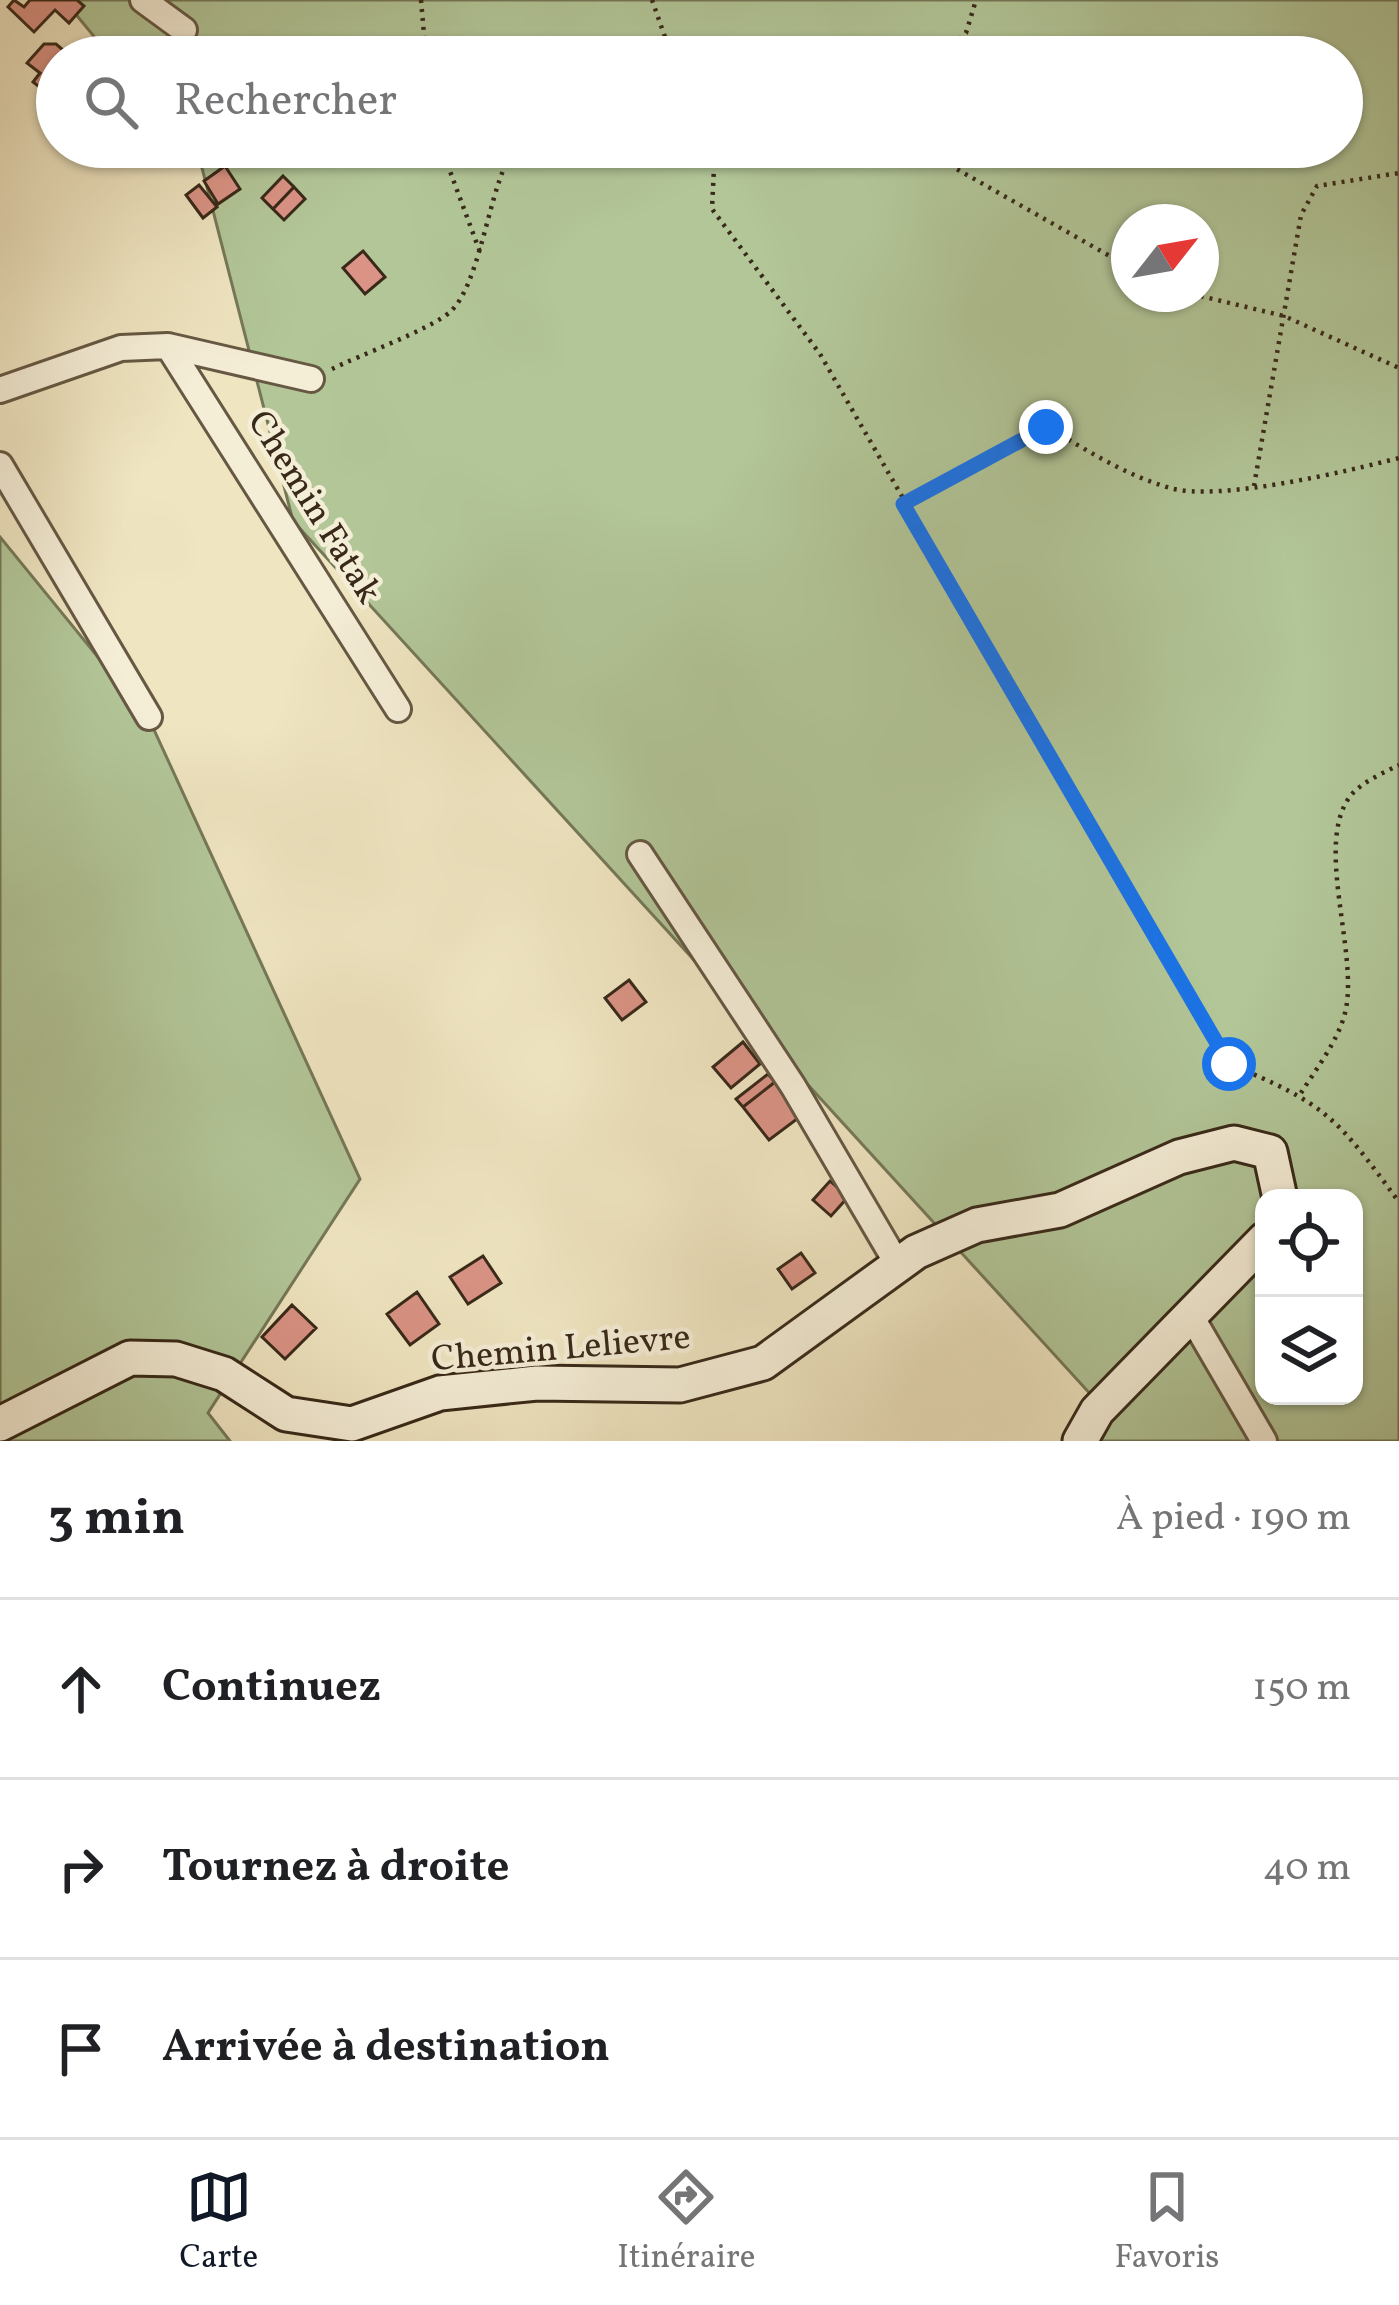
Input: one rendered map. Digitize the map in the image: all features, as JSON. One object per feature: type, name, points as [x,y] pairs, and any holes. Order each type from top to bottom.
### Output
[{"type":"street","points":[[143,0],[184,30]]},
{"type":"street","name":"Chemin Fatak","points":[[168,346],[398,710]]},
{"type":"street","name":"Chemin Fatak","points":[[0,390],[122,348],[168,346],[311,379]]},
{"type":"street","points":[[0,465],[149,717]]},
{"type":"street","points":[[640,854],[793,1086],[898,1265]]},
{"type":"street","name":"Chemin Lelievre","points":[[0,1424],[130,1358],[176,1359],[224,1374],[286,1414],[352,1424],[440,1393],[537,1383],[680,1385],[763,1363],[898,1265],[977,1226],[1060,1210],[1179,1156],[1234,1143],[1270,1152],[1278,1189]]},
{"type":"street","points":[[1080,1441],[1097,1411],[1255,1249]]},
{"type":"street","points":[[1191,1316],[1264,1441]]},
{"type":"path","points":[[421,0],[424,36]]},
{"type":"path","points":[[652,0],[665,36]]},
{"type":"path","points":[[963,36],[977,0]]},
{"type":"path","points":[[449,168],[480,252]]},
{"type":"path","name":"Chemin Fatak","points":[[311,379],[452,311],[480,252],[494,190],[504,168]]},
{"type":"path","points":[[715,168],[712,209],[820,354],[1229,1064],[1301,1094],[1340,1123],[1399,1202]]},
{"type":"path","points":[[955,168],[1111,257]]},
{"type":"path","points":[[1254,486],[1301,215],[1317,186],[1399,173]]},
{"type":"path","points":[[1219,300],[1284,316],[1399,368]]},
{"type":"path","points":[[903,504],[1046,427],[1112,466],[1175,490],[1323,478],[1399,458]]},
{"type":"path","points":[[1301,1094],[1345,1015],[1350,979],[1337,867],[1340,822],[1350,797],[1399,765]]},
{"type":"green space","points":[[64,0],[1399,0],[1399,1441],[1092,1441],[1104,1409],[293,521],[202,168],[1363,168],[1363,36],[94,36]]},
{"type":"green space","points":[[0,537],[150,721],[360,1179],[208,1413],[230,1441],[0,1441]]},
{"type":"building","points":[[14,0],[24,7],[30,0],[77,0],[84,6],[69,23],[55,10],[34,32],[8,7]]},
{"type":"building","points":[[226,168],[240,189],[218,204],[204,181]]},
{"type":"building","points":[[283,176],[294,187],[273,209],[262,198]]},
{"type":"building","points":[[199,185],[217,207],[203,218],[186,195]]},
{"type":"building","points":[[294,187],[305,199],[284,220],[273,209]]},
{"type":"building","points":[[363,251],[385,277],[365,294],[343,268]]},
{"type":"building","points":[[629,980],[646,1002],[622,1020],[605,998]]},
{"type":"building","points":[[743,1042],[760,1064],[731,1088],[713,1067]]},
{"type":"building","points":[[768,1074],[775,1082],[743,1107],[736,1099]]},
{"type":"building","points":[[775,1082],[801,1116],[769,1140],[743,1107]]},
{"type":"building","points":[[830,1181],[848,1197],[831,1216],[813,1200]]},
{"type":"building","points":[[801,1253],[815,1273],[792,1289],[778,1269]]},
{"type":"building","points":[[483,1256],[501,1283],[468,1304],[450,1277]]},
{"type":"building","points":[[417,1292],[439,1324],[410,1345],[387,1314]]},
{"type":"building","points":[[292,1305],[316,1328],[285,1359],[262,1337]]},
{"type":"route","points":[[1046,427],[903,504],[1229,1064]]}]
